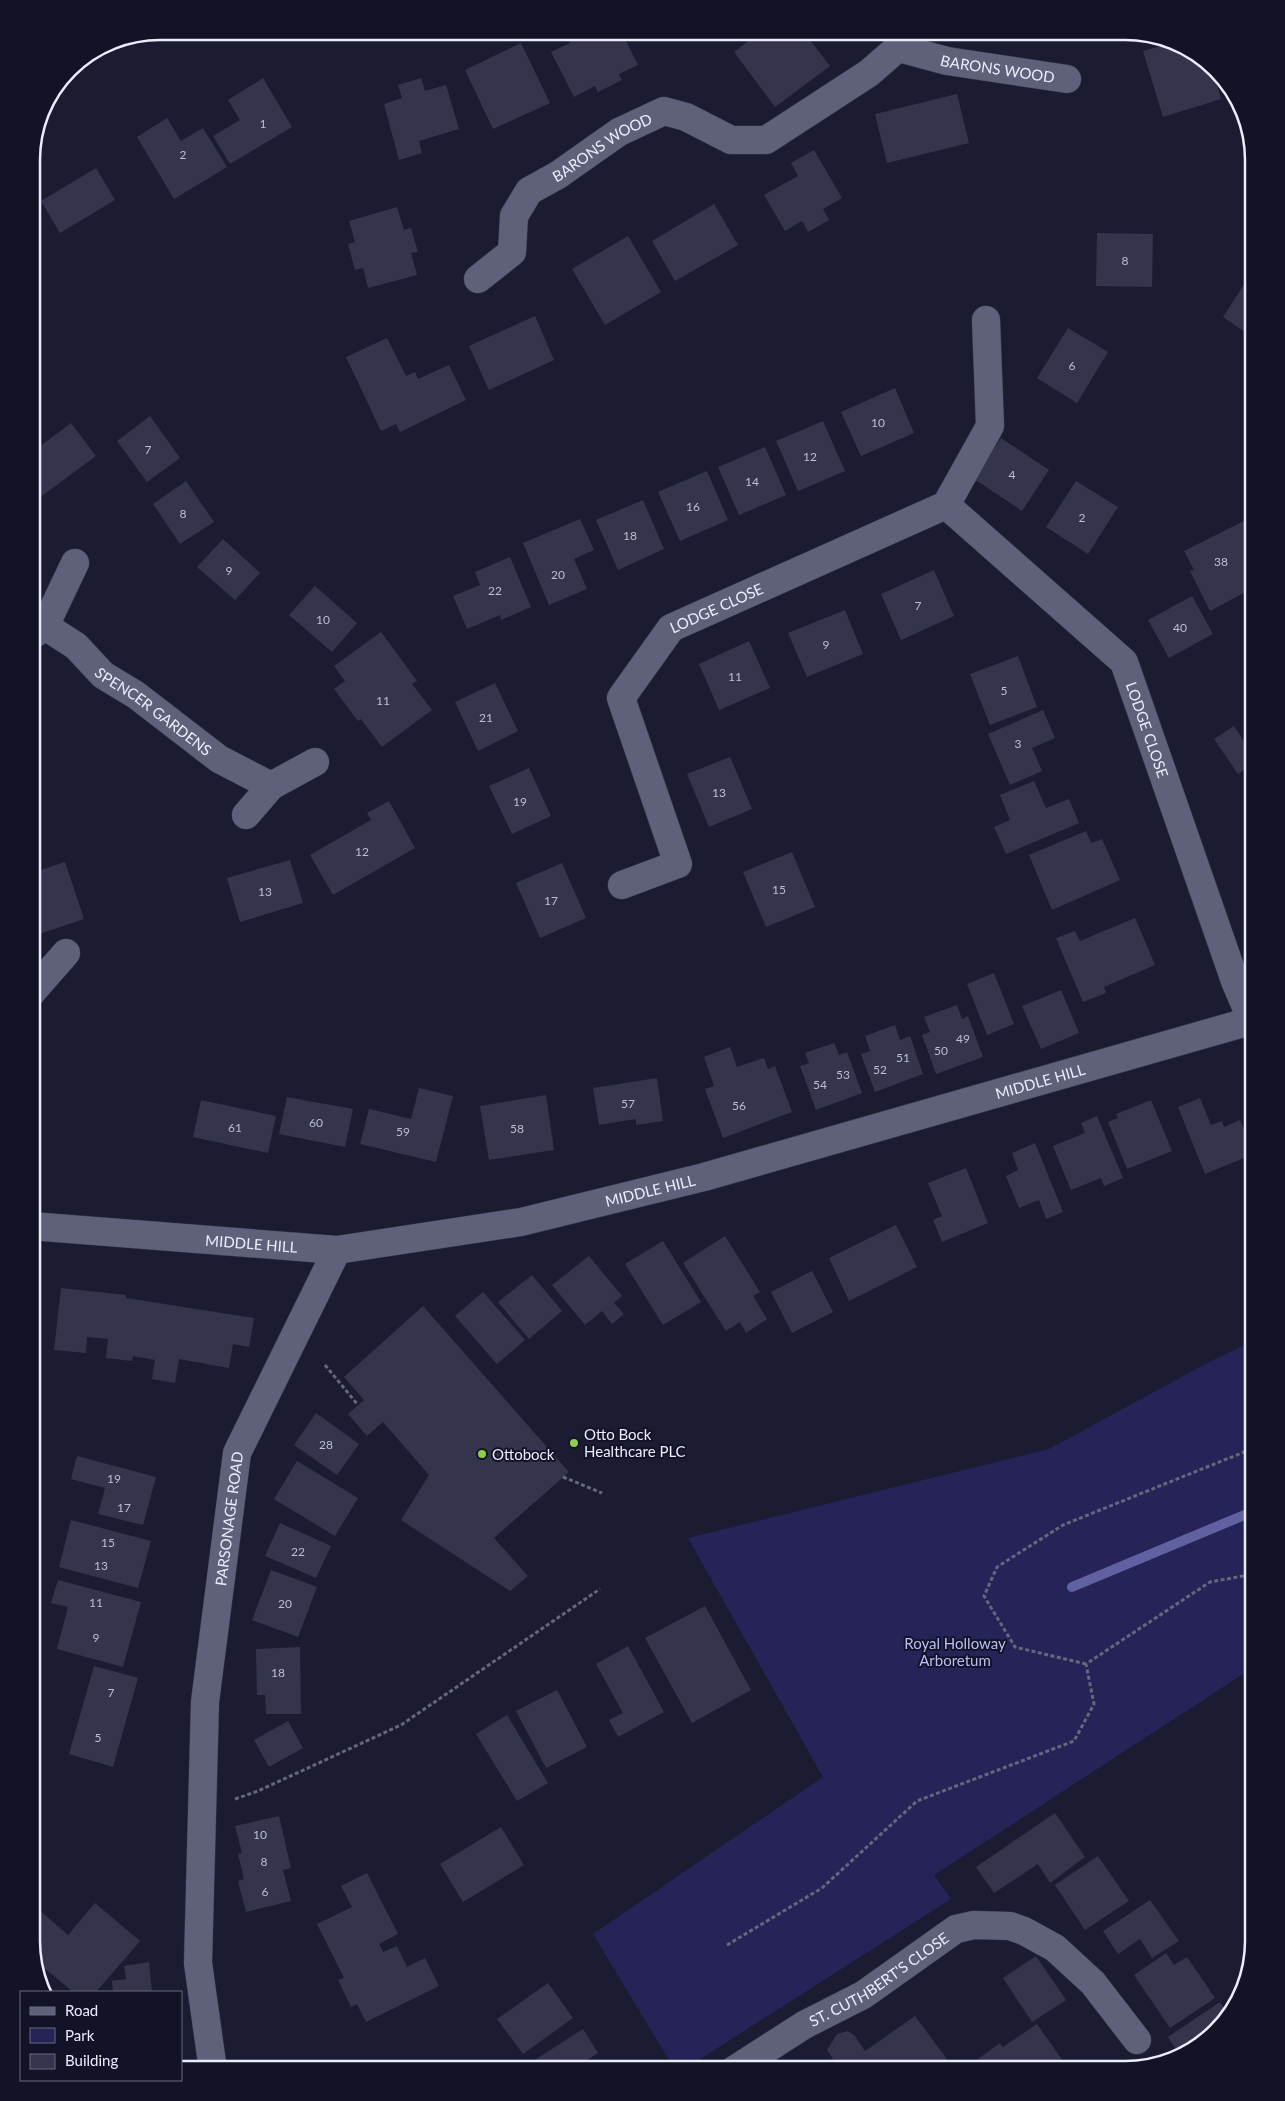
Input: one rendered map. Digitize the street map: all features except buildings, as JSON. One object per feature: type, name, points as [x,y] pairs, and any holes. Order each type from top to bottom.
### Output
[{"type":"street","name":"BARONS WOOD","points":[[478,279],[512,252],[514,216],[529,190],[558,175],[619,132],[664,112],[686,117],[731,140],[766,140],[869,73],[908,40],[947,61],[1067,80]]},
{"type":"street","points":[[946,505],[990,426],[986,320]]},
{"type":"street","name":"LODGE CLOSE","points":[[622,885],[678,864],[621,698],[671,628],[946,505],[1124,662],[1235,981],[1245,1003]]},
{"type":"street","name":"SPENCER GARDENS","points":[[40,627],[75,563]]},
{"type":"street","name":"SPENCER GARDENS","points":[[40,632],[76,646],[103,675],[136,695],[219,759],[270,786]]},
{"type":"street","points":[[246,815],[270,786],[315,762]]},
{"type":"street","points":[[40,983],[66,953]]},
{"type":"street","name":"MIDDLE HILL","points":[[40,1227],[337,1250],[521,1222],[704,1178],[1245,1022]]},
{"type":"street","name":"PARSONAGE ROAD","points":[[212,2061],[198,1963],[205,1702],[237,1453],[337,1250]]},
{"type":"street","name":"ST. CUTHBERT'S CLOSE","points":[[748,2061],[804,2025],[862,1995],[956,1929],[974,1925],[1010,1926],[1024,1931],[1055,1948],[1093,1983],[1137,2040]]},
{"type":"path","points":[[324,1365],[358,1405]]},
{"type":"path","points":[[1245,1452],[1063,1525],[997,1567],[984,1596],[1016,1647],[1086,1664],[1210,1582],[1245,1576]]},
{"type":"path","points":[[564,1476],[602,1493]]},
{"type":"path","points":[[203,1810],[258,1791],[401,1725],[600,1589]]},
{"type":"path","points":[[727,1945],[822,1888],[917,1801],[1074,1741],[1094,1704],[1086,1664]]},
{"type":"green space","name":"Royal Holloway Arboretum","points":[[1245,1345],[1245,1673],[934,1875],[951,1899],[697,2061],[670,2061],[593,1934],[823,1777],[688,1538],[1049,1449],[1211,1361]]},
{"type":"waterway","points":[[1072,1587],[1245,1515]]},
{"type":"place","name":"Otto Bock Healthcare PLC","points":[[574,1443]]},
{"type":"place","name":"Ottobock","points":[[482,1454]]}]
